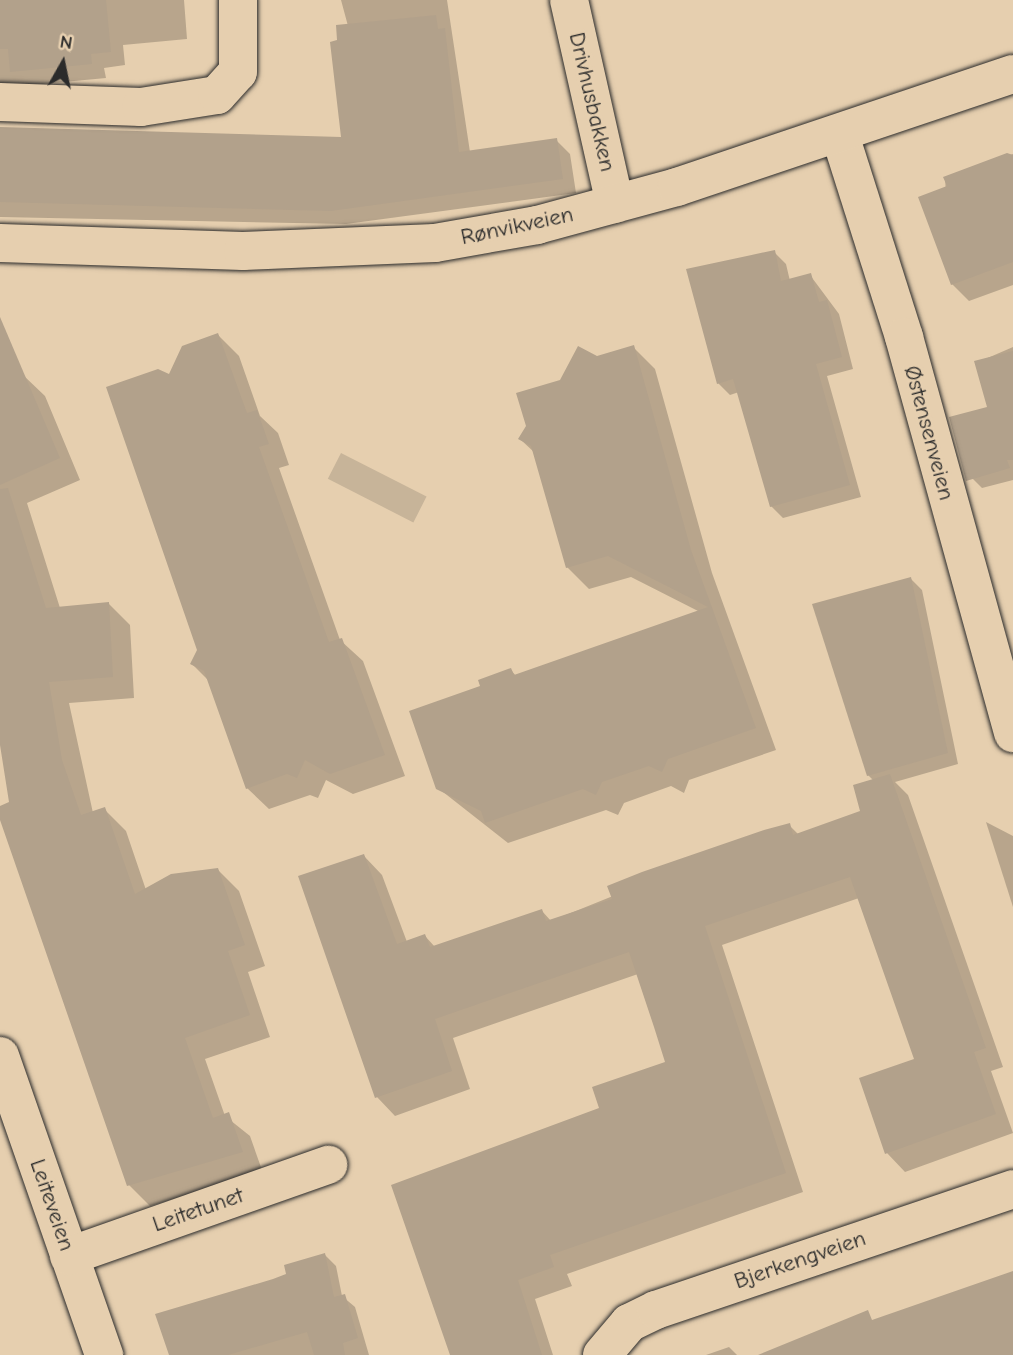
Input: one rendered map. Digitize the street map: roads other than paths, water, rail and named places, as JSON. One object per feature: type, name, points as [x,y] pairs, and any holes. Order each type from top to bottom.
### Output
[{"type":"street","points":[[0,102],[141,107],[217,95],[238,72],[237,0]]},
{"type":"street","name":"Drivhusbakken","points":[[569,0],[615,204]]},
{"type":"street","name":"Rønvikveien","points":[[0,243],[361,250],[537,225],[840,135],[1013,74]]},
{"type":"street","name":"Østensenveien","points":[[840,135],[904,337],[1013,733]]},
{"type":"street","name":"Leiteveien","points":[[0,1056],[104,1355]]},
{"type":"street","name":"Leitetunet","points":[[69,1256],[328,1165]]},
{"type":"street","name":"Bjerkengveien","points":[[602,1355],[629,1323],[656,1310],[1013,1189]]}]
